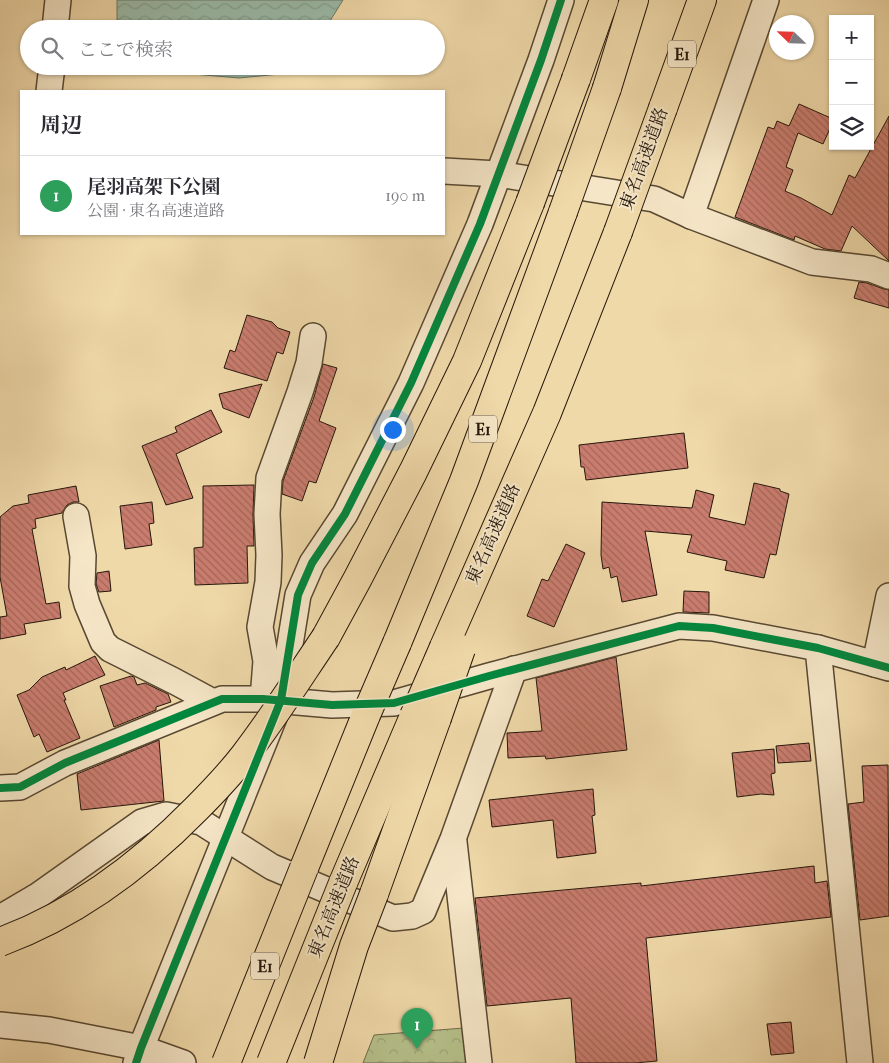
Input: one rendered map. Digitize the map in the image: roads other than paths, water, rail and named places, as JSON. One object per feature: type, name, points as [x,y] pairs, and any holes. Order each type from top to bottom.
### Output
[{"type":"highway","points":[[0,942],[59,916],[99,892],[136,865],[178,828],[243,758],[276,713],[326,636],[363,570],[467,361],[530,202],[604,0]]},
{"type":"highway","name":"E1","points":[[226,1063],[366,715],[464,481],[607,88],[634,0]]},
{"type":"highway","name":"東名高速道路","points":[[271,1063],[344,883],[426,717],[618,232],[702,0]]},
{"type":"highway","points":[[318,1063],[354,946],[374,894],[426,717]]},
{"type":"street","points":[[56,20],[58,0]]},
{"type":"street","points":[[138,1056],[226,839],[272,700],[298,596],[312,563],[345,514],[410,383],[480,224],[541,60],[561,0]]},
{"type":"street","points":[[691,216],[766,0]]},
{"type":"street","points":[[49,90],[51,75]]},
{"type":"street","points":[[445,171],[498,174],[654,200],[812,262],[871,269],[889,276]]},
{"type":"street","points":[[272,700],[260,627],[268,582],[267,514],[269,478],[309,363],[313,336]]},
{"type":"street","points":[[76,516],[83,556],[82,586],[87,604],[103,642],[110,649],[213,702]]},
{"type":"street","points":[[268,568],[304,583]]},
{"type":"street","points":[[0,788],[20,787],[66,763],[222,699],[272,700],[332,705],[394,703],[514,669],[679,626],[713,628],[818,648],[882,666],[889,596]]},
{"type":"street","points":[[818,648],[860,1063]]},
{"type":"street","points":[[0,918],[39,895],[142,822],[166,814],[201,822],[272,867],[393,918],[412,916],[423,912],[453,839],[514,669]]},
{"type":"street","points":[[453,839],[479,1063]]},
{"type":"street","points":[[0,1025],[49,1030],[138,1056],[183,1063]]},
{"type":"water","points":[[117,0],[343,0],[331,20],[117,20]]},
{"type":"water","points":[[204,75],[270,75],[239,78]]},
{"type":"place","name":"尾羽高架下公園","points":[[417,1049]]}]
